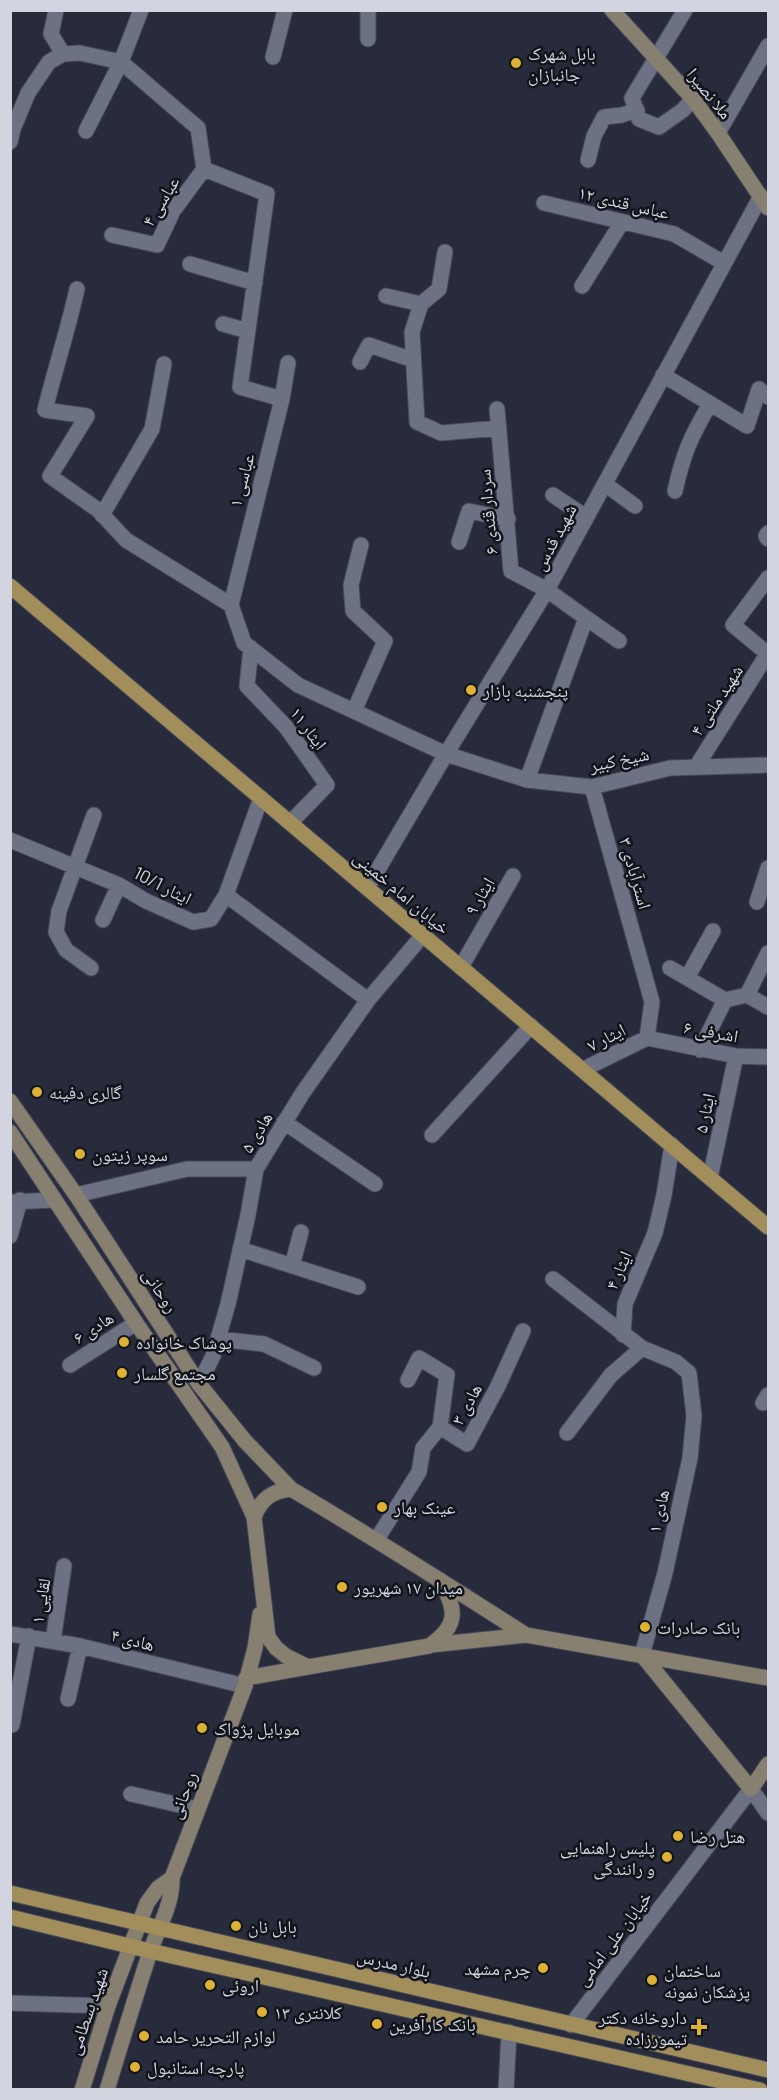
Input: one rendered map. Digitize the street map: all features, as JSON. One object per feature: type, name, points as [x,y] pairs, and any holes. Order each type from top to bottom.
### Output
[{"type":"main road","name":"ملا نصیرا","points":[[612,10],[693,99],[764,202]]},
{"type":"main road","name":"خیابان امام خمینی","points":[[10,586],[768,1227]]},
{"type":"main road","name":"روحانی","points":[[10,1101],[76,1196],[199,1384],[245,1441],[291,1489]]},
{"type":"main road","points":[[10,1132],[136,1323],[222,1447],[254,1517],[268,1637],[286,1656],[308,1667]]},
{"type":"main road","points":[[103,1272],[120,1262]]},
{"type":"main road","points":[[254,1517],[258,1505],[267,1496],[278,1490],[291,1489],[377,1539],[526,1635]]},
{"type":"main road","points":[[429,1646],[443,1636],[448,1628],[453,1608],[440,1580]]},
{"type":"main road","name":"روحانی","points":[[150,1951],[172,1889],[172,1878],[246,1682],[255,1648],[262,1597]]},
{"type":"main road","points":[[246,1682],[308,1667],[429,1646],[526,1635],[768,1678]]},
{"type":"main road","points":[[642,1656],[751,1789],[768,1764]]},
{"type":"main road","name":"شهید بسطامی","points":[[82,2090],[108,2006],[147,1903],[157,1889],[172,1878]]},
{"type":"main road","name":"بلوار مدرس","points":[[10,1893],[768,2070]]},
{"type":"main road","points":[[10,1917],[760,2090]]},
{"type":"main road","points":[[107,2090],[150,1951]]},
{"type":"street","points":[[56,10],[51,34],[63,54]]},
{"type":"street","points":[[86,131],[121,62],[141,10]]},
{"type":"street","points":[[273,57],[285,10]]},
{"type":"street","points":[[368,10],[368,39]]},
{"type":"street","points":[[685,10],[632,98],[639,119],[659,127],[693,99]]},
{"type":"street","points":[[718,133],[768,46]]},
{"type":"street","points":[[10,142],[16,109],[49,62],[63,54],[80,53],[121,62],[198,128],[204,169],[267,194],[240,387],[282,399]]},
{"type":"street","points":[[588,160],[594,136],[604,117],[637,111]]},
{"type":"street","name":"عباسی ۴","points":[[112,235],[157,245],[173,211],[204,169]]},
{"type":"street","name":"شهید قدس","points":[[367,888],[547,590],[724,263],[764,202]]},
{"type":"street","name":"عباس قندی ۱۲","points":[[544,203],[674,234],[724,263]]},
{"type":"street","points":[[582,286],[622,222]]},
{"type":"street","points":[[445,252],[439,289],[420,304],[412,332],[417,423],[441,432],[499,428]]},
{"type":"street","points":[[190,264],[255,283]]},
{"type":"street","points":[[77,289],[45,410],[87,416],[50,476],[102,515],[126,540],[231,605],[244,643],[251,648]]},
{"type":"street","points":[[386,296],[420,304]]},
{"type":"street","points":[[223,324],[248,331]]},
{"type":"street","points":[[360,362],[369,345],[413,360]]},
{"type":"street","name":"عباسی ۱","points":[[231,605],[282,399],[288,363]]},
{"type":"street","points":[[102,515],[152,429],[164,364]]},
{"type":"street","points":[[663,375],[747,426],[759,389],[768,397]]},
{"type":"street","points":[[675,491],[681,460],[710,404]]},
{"type":"street","name":"سردار قندی ۶","points":[[497,409],[511,571],[547,590]]},
{"type":"street","points":[[605,484],[635,506]]},
{"type":"street","points":[[553,495],[586,518]]},
{"type":"street","points":[[459,542],[469,511],[508,519]]},
{"type":"street","points":[[768,533],[766,536],[768,539]]},
{"type":"street","points":[[354,711],[385,641],[353,610],[351,585],[361,545]]},
{"type":"street","points":[[768,578],[733,625],[768,654]]},
{"type":"street","points":[[547,590],[619,641]]},
{"type":"street","points":[[527,780],[586,618]]},
{"type":"street","name":"شیخ کبیر","points":[[251,648],[298,685],[446,754],[527,780],[592,787],[670,768],[768,765]]},
{"type":"street","name":"ایثار ۱۱","points":[[251,648],[248,687],[286,727],[327,785],[290,823]]},
{"type":"street","name":"شهید ملتی ۴","points":[[696,767],[768,654]]},
{"type":"street","name":"استرآبادی ٣","points":[[592,787],[652,1002],[647,1038]]},
{"type":"street","name":"ایثار 10/1","points":[[10,840],[119,885],[146,901],[193,922],[211,919],[226,896],[261,798]]},
{"type":"street","points":[[91,968],[66,950],[56,932],[59,911],[94,815]]},
{"type":"street","points":[[757,902],[768,869]]},
{"type":"street","name":"ایثار ۹","points":[[461,967],[513,876]]},
{"type":"street","points":[[103,920],[119,885]]},
{"type":"street","points":[[226,896],[368,1000]]},
{"type":"street","points":[[687,978],[713,931]]},
{"type":"street","name":"هادی ۵","points":[[199,1384],[213,1356],[228,1304],[256,1169],[284,1122],[368,1000],[423,935]]},
{"type":"street","points":[[747,995],[768,953]]},
{"type":"street","points":[[670,968],[724,1000],[747,995],[768,1007]]},
{"type":"street","points":[[700,1050],[724,1000]]},
{"type":"street","points":[[432,1135],[531,1026]]},
{"type":"street","name":"اشرفی ۶","points":[[647,1038],[736,1056],[768,1057]]},
{"type":"street","name":"ایثار ۷","points":[[584,1071],[647,1038]]},
{"type":"street","name":"ایثار ۵","points":[[711,1178],[736,1056]]},
{"type":"street","points":[[284,1122],[375,1184]]},
{"type":"street","name":"ایثار ۴","points":[[623,1335],[625,1304],[655,1233],[664,1196],[672,1145]]},
{"type":"street","points":[[76,1196],[187,1168],[256,1169]]},
{"type":"street","points":[[10,1236],[16,1201],[55,1200]]},
{"type":"street","points":[[292,1266],[301,1232]]},
{"type":"street","points":[[240,1250],[358,1287]]},
{"type":"street","points":[[553,1279],[642,1348],[611,1375],[567,1433]]},
{"type":"street","name":"هادی ۶","points":[[70,1365],[136,1323]]},
{"type":"street","name":"هادی ۳","points":[[377,1539],[419,1472],[423,1448],[440,1427],[467,1444],[498,1386],[523,1331]]},
{"type":"street","points":[[218,1339],[264,1344],[314,1368]]},
{"type":"street","name":"هادی ۱","points":[[642,1348],[676,1362],[689,1373],[694,1416],[690,1458],[665,1573],[642,1656]]},
{"type":"street","points":[[408,1380],[419,1358],[447,1375],[440,1427]]},
{"type":"street","name":"لقایی ۱","points":[[53,1641],[64,1566]]},
{"type":"street","name":"هادی ۴","points":[[10,1634],[80,1646],[246,1682]]},
{"type":"street","points":[[12,1725],[29,1636]]},
{"type":"street","points":[[68,1699],[80,1646]]},
{"type":"street","points":[[751,1789],[768,1813]]},
{"type":"street","name":"خیابان علی امامی","points":[[571,2025],[751,1789]]},
{"type":"street","points":[[131,1794],[197,1809]]},
{"type":"street","points":[[10,2003],[108,2006]]},
{"type":"street","points":[[506,2090],[508,2032]]},
{"type":"place","name":"بابل شهرک جانبازان","points":[[516,63]]},
{"type":"place","name":"پنجشنبه بازار","points":[[471,690]]},
{"type":"place","name":"گالری دفینه","points":[[37,1092]]},
{"type":"place","name":"سوپر زیتون","points":[[80,1154]]},
{"type":"place","name":"پوشاک خانواده","points":[[124,1342]]},
{"type":"place","name":"مجتمع گلسار","points":[[122,1373]]},
{"type":"place","name":"عینک بهار","points":[[382,1507]]},
{"type":"place","name":"میدان ۱۷ شهریور","points":[[342,1587]]},
{"type":"place","name":"بانک صادرات","points":[[645,1627]]},
{"type":"place","name":"موبایل پژواک","points":[[202,1728]]},
{"type":"place","name":"هتل رضا","points":[[678,1836]]},
{"type":"place","name":"پلیس راهنمایی و رانندگی","points":[[667,1857]]},
{"type":"place","name":"بابل نان","points":[[236,1926]]},
{"type":"place","name":"چرم مشهد","points":[[543,1968]]},
{"type":"place","name":"ساختمان پزشکان نمونه","points":[[652,1980]]},
{"type":"place","name":"اروئی","points":[[210,1985]]},
{"type":"place","name":"کلانتری ۱۳","points":[[262,2012]]},
{"type":"place","name":"بانک کارآفرین","points":[[377,2024]]},
{"type":"place","name":"داروخانه دکتر تیمورزاده","points":[[699,2027]]},
{"type":"place","name":"لوازم التحریر حامد","points":[[144,2036]]},
{"type":"place","name":"پارچه استانبول","points":[[135,2067]]}]
